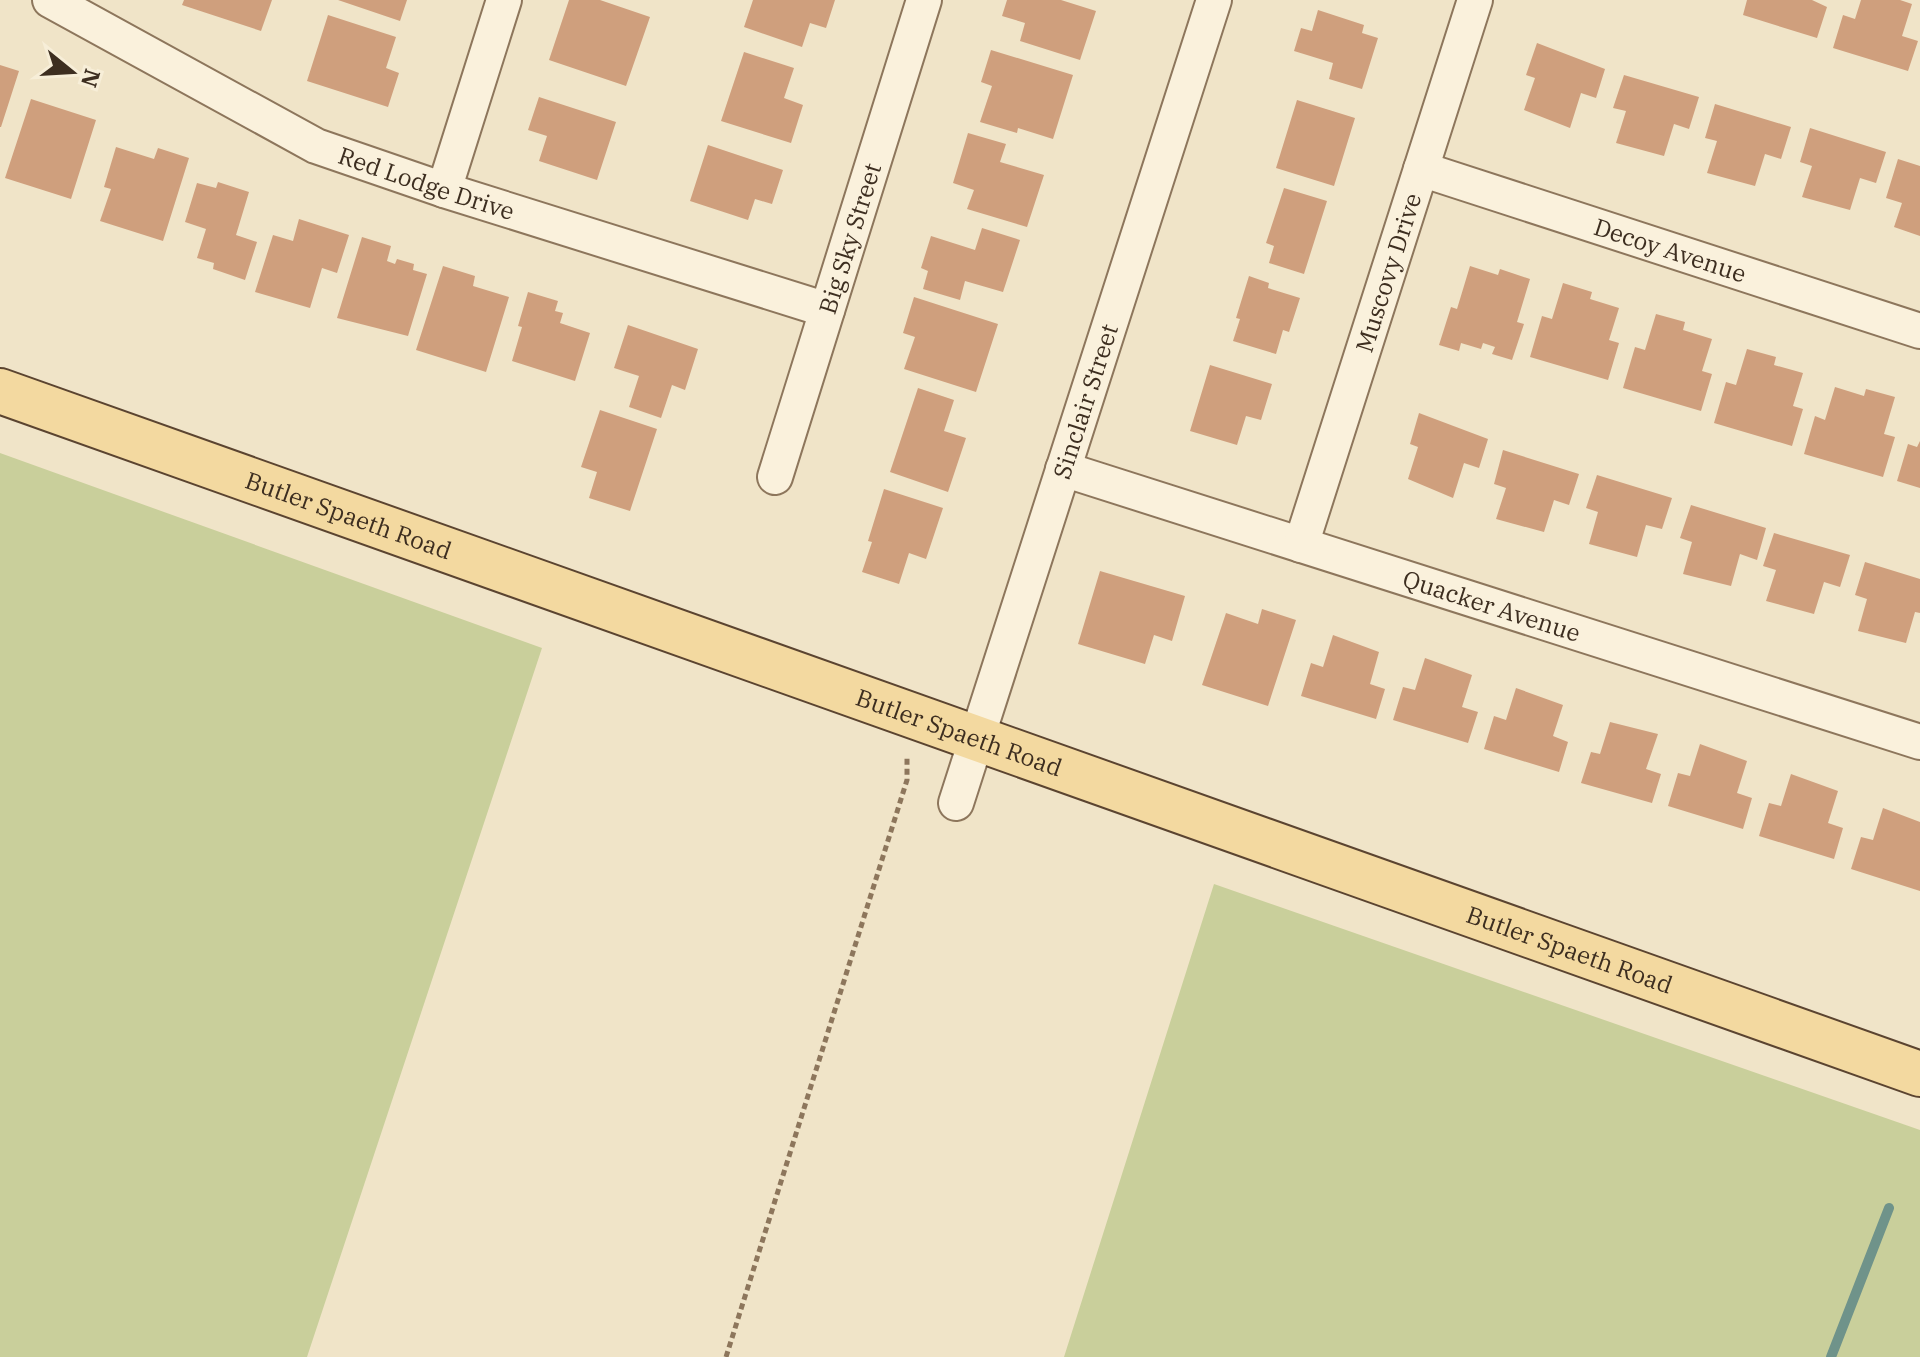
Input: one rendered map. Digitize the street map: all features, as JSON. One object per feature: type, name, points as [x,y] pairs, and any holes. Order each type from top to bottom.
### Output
[{"type":"main road","name":"Butler Spaeth Road","points":[[0,391],[1920,1074]]},
{"type":"street","name":"Red Lodge Drive","points":[[50,0],[316,146],[444,190],[827,310]]},
{"type":"street","points":[[444,190],[504,0]]},
{"type":"street","name":"Big Sky Street","points":[[775,477],[924,0]]},
{"type":"street","name":"Sinclair Street","points":[[956,803],[1214,0]]},
{"type":"street","name":"Muscovy Drive","points":[[1301,545],[1475,0]]},
{"type":"street","name":"Decoy Avenue","points":[[1421,169],[1920,331]]},
{"type":"street","name":"Quacker Avenue","points":[[1063,469],[1920,742]]},
{"type":"path","points":[[726,1357],[907,780],[907,755]]},
{"type":"green space","points":[[0,453],[542,648],[307,1357],[0,1357]]},
{"type":"green space","points":[[1214,884],[1920,1130],[1920,1357],[1064,1357]]},
{"type":"building","points":[[184,0],[272,0],[261,31],[182,5]]},
{"type":"building","points":[[338,0],[407,0],[400,21]]},
{"type":"building","points":[[569,0],[600,0],[650,17],[626,86],[549,60]]},
{"type":"building","points":[[753,0],[835,0],[826,28],[810,23],[802,47],[744,27]]},
{"type":"building","points":[[1007,0],[1061,0],[1096,11],[1080,60],[1020,41],[1025,23],[1002,16]]},
{"type":"building","points":[[1747,0],[1812,0],[1827,7],[1817,38],[1743,15]]},
{"type":"building","points":[[1861,0],[1900,0],[1912,4],[1902,36],[1918,41],[1908,71],[1833,48],[1843,15],[1855,19]]},
{"type":"building","points":[[1318,10],[1364,25],[1362,33],[1378,38],[1362,89],[1329,79],[1333,63],[1294,51],[1301,28],[1312,31]]},
{"type":"building","points":[[328,15],[396,37],[386,68],[399,73],[388,107],[307,81]]},
{"type":"building","points":[[1537,43],[1605,69],[1596,98],[1581,93],[1570,128],[1524,110],[1535,78],[1526,75]]},
{"type":"building","points":[[991,50],[1073,75],[1053,139],[1018,128],[1017,133],[980,122],[992,86],[981,82]]},
{"type":"building","points":[[744,52],[794,68],[784,98],[803,105],[791,143],[721,121]]},
{"type":"building","points":[[0,65],[19,71],[1,127],[0,127]]},
{"type":"building","points":[[1624,75],[1699,97],[1689,129],[1674,124],[1664,156],[1616,143],[1626,111],[1613,108]]},
{"type":"building","points":[[539,97],[616,122],[597,180],[539,161],[547,136],[528,130]]},
{"type":"building","points":[[31,99],[96,120],[71,199],[5,178]]},
{"type":"building","points":[[1297,100],[1355,118],[1334,186],[1276,168]]},
{"type":"building","points":[[1715,104],[1791,127],[1781,159],[1765,154],[1755,186],[1707,173],[1717,141],[1705,138]]},
{"type":"building","points":[[1810,128],[1886,152],[1876,183],[1860,178],[1850,210],[1802,197],[1812,166],[1800,162]]},
{"type":"building","points":[[968,133],[1006,144],[1000,162],[1044,175],[1027,227],[967,209],[974,190],[953,183]]},
{"type":"building","points":[[708,145],[783,170],[772,204],[755,199],[748,220],[690,201]]},
{"type":"building","points":[[116,147],[154,159],[158,148],[189,158],[163,241],[100,221],[111,189],[104,187]]},
{"type":"building","points":[[1898,159],[1920,166],[1920,236],[1894,227],[1902,203],[1886,198]]},
{"type":"building","points":[[218,182],[249,192],[236,235],[257,242],[245,280],[213,269],[214,263],[197,258],[206,229],[185,222],[197,183],[216,188]]},
{"type":"building","points":[[1284,188],[1327,201],[1304,274],[1269,263],[1274,246],[1266,243]]},
{"type":"building","points":[[299,219],[349,235],[337,273],[322,268],[310,308],[255,292],[273,235],[293,241]]},
{"type":"building","points":[[982,228],[1020,240],[1003,292],[965,281],[960,300],[923,289],[928,271],[921,268],[931,236],[975,250]]},
{"type":"building","points":[[362,237],[391,246],[387,261],[395,264],[397,259],[414,264],[413,270],[427,274],[408,336],[337,318]]},
{"type":"building","points":[[443,266],[475,276],[473,286],[509,297],[486,372],[416,350]]},
{"type":"building","points":[[1470,266],[1498,275],[1500,269],[1530,279],[1517,322],[1524,324],[1512,360],[1492,354],[1495,347],[1483,343],[1481,349],[1461,343],[1459,351],[1439,345],[1451,307],[1457,309]]},
{"type":"building","points":[[1249,276],[1269,283],[1268,288],[1300,298],[1289,332],[1283,330],[1276,354],[1233,341],[1240,319],[1236,318]]},
{"type":"building","points":[[1563,283],[1592,292],[1590,299],[1619,308],[1609,340],[1619,343],[1608,380],[1530,357],[1542,316],[1552,319]]},
{"type":"building","points":[[528,292],[558,301],[555,311],[563,313],[560,323],[590,333],[575,381],[512,361]]},
{"type":"building","points":[[914,297],[998,324],[976,392],[904,369],[915,337],[903,333]]},
{"type":"building","points":[[1656,314],[1685,322],[1683,330],[1712,339],[1702,371],[1712,374],[1701,411],[1623,388],[1635,347],[1645,350]]},
{"type":"building","points":[[628,325],[698,349],[685,390],[672,385],[661,418],[629,407],[639,376],[614,368]]},
{"type":"building","points":[[1747,349],[1776,357],[1774,365],[1803,373],[1793,406],[1803,409],[1792,446],[1714,423],[1726,382],[1736,385]]},
{"type":"building","points":[[1210,365],[1272,384],[1261,420],[1246,416],[1237,445],[1190,431]]},
{"type":"building","points":[[1835,387],[1864,396],[1866,389],[1895,397],[1884,434],[1895,437],[1883,477],[1804,454],[1815,416],[1825,420]]},
{"type":"building","points":[[918,388],[954,400],[944,431],[966,438],[948,492],[890,472]]},
{"type":"building","points":[[600,410],[657,429],[630,511],[589,498],[597,472],[581,467]]},
{"type":"building","points":[[1419,413],[1488,439],[1479,468],[1464,463],[1453,498],[1408,479],[1418,447],[1410,444]]},
{"type":"building","points":[[1920,441],[1920,488],[1897,481],[1908,444],[1917,447]]},
{"type":"building","points":[[1503,450],[1579,474],[1569,505],[1554,500],[1544,532],[1496,519],[1506,488],[1494,484]]},
{"type":"building","points":[[1597,475],[1672,498],[1662,529],[1646,525],[1637,557],[1589,544],[1598,512],[1586,508]]},
{"type":"building","points":[[884,489],[943,508],[926,559],[909,553],[899,584],[862,572]]},
{"type":"building","points":[[1691,505],[1766,528],[1757,560],[1740,554],[1731,586],[1683,574],[1692,542],[1680,538]]},
{"type":"building","points":[[1774,533],[1850,555],[1840,587],[1824,582],[1814,614],[1766,601],[1776,570],[1763,566]]},
{"type":"building","points":[[1865,562],[1920,579],[1920,613],[1915,612],[1906,643],[1858,631],[1867,599],[1855,595]]},
{"type":"building","points":[[1100,571],[1185,596],[1172,641],[1154,635],[1145,664],[1078,644]]},
{"type":"building","points":[[1262,609],[1296,620],[1268,706],[1202,685],[1226,613],[1258,624]]},
{"type":"building","points":[[1333,635],[1379,652],[1370,684],[1385,689],[1376,719],[1301,696],[1311,663],[1323,667]]},
{"type":"building","points":[[1425,658],[1472,675],[1462,707],[1478,712],[1468,743],[1393,720],[1403,687],[1415,690]]},
{"type":"building","points":[[1516,688],[1563,705],[1553,736],[1568,742],[1559,772],[1484,749],[1494,716],[1506,720]]},
{"type":"building","points":[[1610,722],[1658,734],[1646,769],[1661,774],[1652,803],[1581,783],[1591,752],[1600,754]]},
{"type":"building","points":[[1700,744],[1747,761],[1737,793],[1752,798],[1743,829],[1668,806],[1678,773],[1690,776]]},
{"type":"building","points":[[1791,774],[1838,791],[1828,823],[1843,828],[1834,859],[1759,836],[1769,803],[1781,806]]},
{"type":"building","points":[[1883,808],[1920,822],[1920,891],[1851,869],[1861,837],[1873,840]]},
{"type":"waterway","points":[[1831,1357],[1889,1208]]}]
